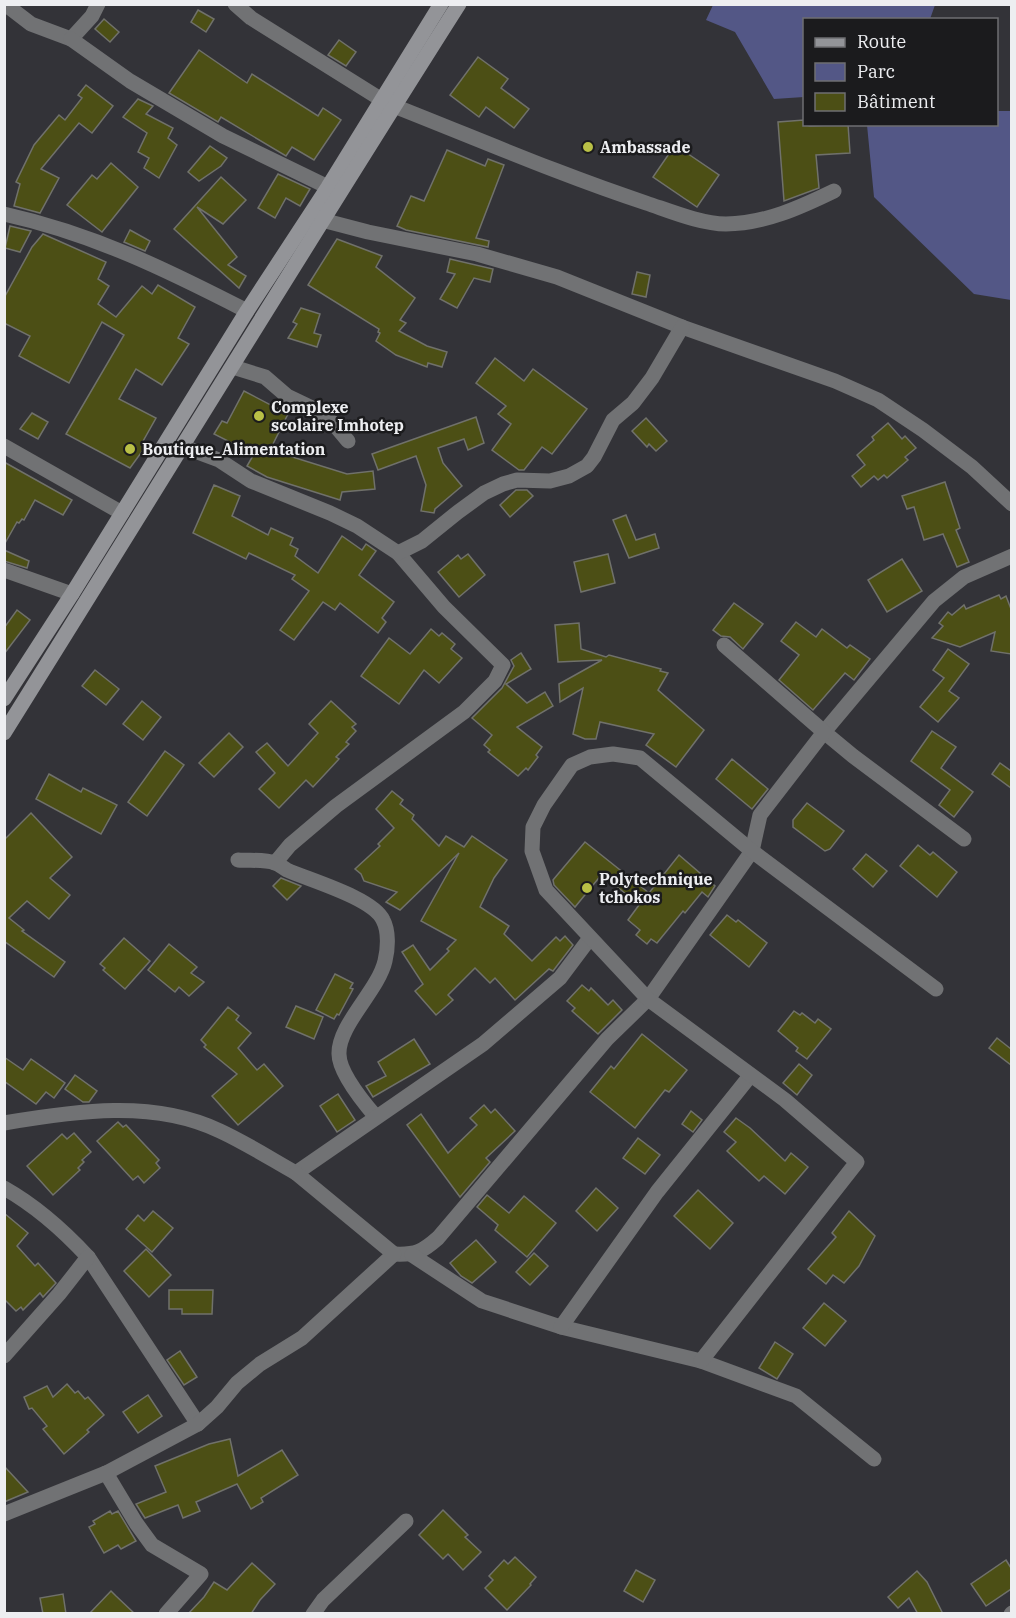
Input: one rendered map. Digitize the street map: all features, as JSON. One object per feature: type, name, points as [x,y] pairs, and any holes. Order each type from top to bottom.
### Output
[{"type":"main road","points":[[4,733],[184,447],[322,220],[441,4]]},
{"type":"main road","points":[[4,699],[328,187],[459,4]]},
{"type":"street","points":[[5,4],[31,24],[71,39],[129,81],[223,136],[328,187]]},
{"type":"street","points":[[71,39],[92,16],[98,4]]},
{"type":"street","points":[[235,4],[251,18],[388,103],[615,193],[684,216],[722,224],[742,223],[770,217],[806,205],[834,191]]},
{"type":"street","points":[[4,214],[54,226],[97,240],[179,276],[248,311]]},
{"type":"street","points":[[322,220],[510,263],[558,277],[682,327],[836,381],[878,400],[923,430],[972,467],[1011,504]]},
{"type":"street","points":[[398,553],[422,541],[484,493],[503,484],[517,480],[550,481],[569,476],[586,466],[594,457],[613,420],[633,403],[646,387],[682,327]]},
{"type":"street","points":[[233,367],[265,377],[287,396],[310,407],[333,423],[348,441]]},
{"type":"street","points":[[4,446],[122,513]]},
{"type":"street","points":[[184,447],[219,460],[251,481],[357,526],[398,553],[444,607],[503,665],[495,681],[464,712],[336,806],[290,845],[275,863]]},
{"type":"street","points":[[4,1123],[68,1113],[118,1110],[189,1119],[219,1130],[297,1173],[394,1254],[412,1255],[425,1249],[438,1238],[607,1040],[648,999],[752,851],[760,815],[824,732],[934,601],[964,577],[1011,556]]},
{"type":"street","points":[[4,570],[72,594]]},
{"type":"street","points":[[724,645],[824,732],[964,839]]},
{"type":"street","points":[[701,1361],[857,1162],[785,1100],[648,999],[546,890],[532,851],[533,826],[544,805],[572,765],[590,756],[613,754],[640,758],[752,851],[936,988]]},
{"type":"street","points":[[238,861],[275,863],[284,869],[343,891],[375,910],[383,919],[388,940],[385,962],[344,1033],[339,1055],[352,1087],[376,1117]]},
{"type":"street","points":[[297,1173],[450,1068],[507,1024],[560,978],[590,938]]},
{"type":"street","points":[[561,1327],[657,1191],[750,1076]]},
{"type":"street","points":[[4,1188],[26,1200],[67,1235],[88,1257],[198,1424]]},
{"type":"street","points":[[4,1514],[106,1473],[198,1424],[217,1407],[237,1383],[260,1364],[302,1338],[394,1254]]},
{"type":"street","points":[[412,1255],[482,1301],[561,1327],[701,1361],[796,1396],[874,1459]]},
{"type":"street","points":[[4,1356],[59,1294],[88,1257]]},
{"type":"street","points":[[106,1473],[152,1545],[201,1574],[166,1614]]},
{"type":"street","points":[[313,1614],[323,1600],[406,1521]]},
{"type":"green space","points":[[713,4],[935,5],[930,18],[803,18],[803,97],[774,99],[735,32],[706,20]]},
{"type":"green space","points":[[998,111],[1011,111],[1011,300],[974,294],[874,197],[867,126],[998,126]]},
{"type":"building","points":[[198,10],[214,19],[206,32],[191,22]]},
{"type":"building","points":[[104,19],[119,32],[110,42],[95,29]]},
{"type":"building","points":[[339,40],[356,52],[346,66],[328,55]]},
{"type":"building","points":[[199,50],[247,83],[252,74],[318,116],[323,108],[341,120],[314,160],[292,147],[286,156],[221,117],[218,122],[169,93]]},
{"type":"building","points":[[478,57],[508,79],[501,88],[529,109],[514,128],[486,107],[479,117],[450,95]]},
{"type":"building","points":[[86,85],[113,106],[92,133],[79,123],[41,169],[59,178],[40,213],[14,206],[20,184],[16,182],[34,145],[59,115],[65,120],[82,98],[78,95]]},
{"type":"building","points":[[138,99],[153,106],[146,114],[173,128],[168,138],[177,145],[159,178],[144,168],[149,158],[138,152],[147,133],[123,117]]},
{"type":"building","points":[[803,120],[803,126],[848,126],[850,153],[816,155],[819,188],[784,201],[778,122]]},
{"type":"building","points":[[675,145],[719,175],[697,207],[653,177]]},
{"type":"building","points":[[210,146],[227,158],[221,166],[199,181],[188,172]]},
{"type":"building","points":[[447,150],[485,166],[488,159],[504,165],[476,238],[489,241],[488,247],[406,230],[397,226],[411,196],[424,201]]},
{"type":"building","points":[[111,163],[138,187],[102,232],[67,205],[92,175],[97,179]]},
{"type":"building","points":[[278,174],[310,189],[300,206],[286,198],[275,218],[258,208]]},
{"type":"building","points":[[221,177],[246,200],[223,224],[197,207],[237,257],[228,265],[246,276],[239,288],[174,229]]},
{"type":"building","points":[[10,226],[31,231],[20,252],[5,248]]},
{"type":"building","points":[[130,230],[150,241],[145,251],[124,242]]},
{"type":"building","points":[[43,234],[106,262],[98,279],[109,286],[98,304],[116,317],[142,286],[152,294],[158,285],[195,307],[178,338],[189,344],[162,385],[136,369],[119,399],[156,418],[142,443],[146,446],[130,468],[66,434],[124,335],[102,322],[69,383],[19,356],[30,336],[4,323],[4,298],[32,247]]},
{"type":"building","points":[[337,239],[382,256],[376,267],[415,298],[400,320],[406,323],[399,331],[427,346],[447,352],[442,367],[428,363],[427,367],[396,355],[376,341],[380,333],[379,329],[308,285]]},
{"type":"building","points":[[450,259],[493,269],[490,282],[474,278],[457,308],[440,299],[455,274],[447,272]]},
{"type":"building","points":[[637,272],[650,275],[646,297],[632,294]]},
{"type":"building","points":[[301,308],[320,314],[314,333],[321,335],[317,347],[288,338],[297,324],[293,322]]},
{"type":"building","points":[[495,358],[524,381],[533,369],[587,409],[552,454],[542,447],[524,470],[519,470],[492,450],[511,424],[498,414],[506,406],[476,383]]},
{"type":"building","points":[[244,391],[288,414],[270,450],[347,474],[373,471],[375,489],[342,492],[340,500],[267,477],[247,466],[254,454],[214,434],[222,421],[227,423]]},
{"type":"building","points":[[32,413],[48,422],[38,439],[20,429]]},
{"type":"building","points":[[476,417],[484,443],[468,450],[464,439],[438,448],[443,463],[462,486],[435,509],[434,513],[421,511],[426,485],[416,456],[378,470],[372,454]]},
{"type":"building","points":[[646,418],[667,441],[656,451],[649,444],[647,447],[632,431]]},
{"type":"building","points":[[888,423],[902,439],[905,436],[916,448],[905,457],[908,460],[887,478],[884,475],[878,480],[874,476],[861,487],[852,476],[865,465],[857,455]]},
{"type":"building","points":[[4,462],[72,500],[63,515],[35,500],[24,520],[17,522],[4,545]]},
{"type":"building","points":[[945,482],[960,528],[956,530],[969,562],[957,567],[943,534],[924,540],[914,507],[907,509],[902,496]]},
{"type":"building","points":[[214,485],[240,496],[232,516],[268,535],[271,528],[293,538],[290,545],[298,549],[295,556],[318,573],[342,536],[362,550],[366,544],[376,551],[359,575],[394,602],[382,618],[386,622],[378,633],[340,603],[335,610],[323,602],[294,640],[280,630],[309,591],[292,579],[295,575],[249,553],[246,559],[193,533]]},
{"type":"building","points":[[516,490],[527,490],[533,496],[510,517],[500,505]]},
{"type":"building","points":[[626,515],[636,540],[655,534],[659,548],[629,558],[613,520]]},
{"type":"building","points":[[4,550],[29,561],[27,568],[4,561]]},
{"type":"building","points":[[468,554],[485,575],[459,597],[438,572],[458,555],[461,559]]},
{"type":"building","points":[[608,554],[615,583],[581,592],[574,562]]},
{"type":"building","points":[[902,559],[922,591],[887,612],[868,580]]},
{"type":"building","points":[[999,595],[1001,599],[1006,596],[1011,609],[1011,654],[991,651],[995,632],[960,647],[932,638],[943,626],[939,623],[948,612],[952,615],[964,605],[966,609]]},
{"type":"building","points":[[734,603],[763,624],[743,649],[730,637],[721,636],[713,630]]},
{"type":"building","points":[[17,610],[30,620],[4,654],[4,628]]},
{"type":"building","points":[[796,622],[816,637],[822,629],[847,648],[850,645],[870,659],[854,680],[845,673],[813,710],[779,680],[799,655],[781,641]]},
{"type":"building","points":[[579,623],[581,649],[661,669],[660,671],[668,673],[658,690],[704,730],[676,767],[646,745],[654,734],[600,722],[596,739],[585,739],[573,734],[583,688],[560,702],[559,684],[602,660],[558,662],[555,625]]},
{"type":"building","points":[[431,629],[439,636],[442,633],[455,644],[451,649],[462,658],[439,683],[424,670],[399,704],[361,676],[389,638],[410,654]]},
{"type":"building","points":[[948,649],[969,664],[949,691],[959,698],[938,722],[920,707],[944,678],[933,670]]},
{"type":"building","points":[[521,653],[531,669],[506,684],[527,703],[545,692],[553,706],[517,727],[542,747],[528,770],[526,768],[518,776],[488,752],[490,750],[484,745],[492,735],[472,718],[502,688],[514,666],[511,660]]},
{"type":"building","points":[[95,670],[119,689],[106,705],[82,686]]},
{"type":"building","points":[[142,701],[161,717],[143,740],[123,724]]},
{"type":"building","points":[[331,701],[356,724],[352,727],[356,731],[346,742],[349,744],[336,757],[339,759],[313,787],[306,780],[279,808],[259,789],[275,773],[256,752],[267,743],[288,766],[318,733],[309,724]]},
{"type":"building","points":[[932,731],[956,747],[941,768],[973,792],[954,817],[939,805],[950,790],[911,761]]},
{"type":"building","points":[[229,733],[243,747],[214,777],[199,763]]},
{"type":"building","points":[[165,751],[184,765],[147,816],[128,802]]},
{"type":"building","points":[[732,759],[768,789],[752,809],[716,779]]},
{"type":"building","points":[[1000,763],[1011,771],[1011,788],[992,774]]},
{"type":"building","points":[[49,774],[81,792],[83,788],[117,805],[101,834],[36,799]]},
{"type":"building","points":[[392,791],[403,800],[400,804],[414,815],[412,819],[439,846],[446,836],[464,847],[472,836],[507,860],[494,878],[480,907],[509,926],[504,934],[532,961],[556,937],[560,941],[565,936],[573,945],[553,971],[549,969],[515,1000],[495,978],[490,983],[475,968],[448,995],[453,1000],[436,1015],[415,991],[423,984],[402,952],[413,945],[430,970],[449,951],[447,949],[456,940],[421,921],[459,853],[400,910],[386,902],[397,892],[364,881],[355,869],[380,846],[378,844],[394,828],[376,809]]},
{"type":"building","points":[[807,803],[844,831],[830,849],[825,851],[793,827],[793,820]]},
{"type":"building","points":[[31,813],[72,857],[50,878],[70,895],[49,919],[27,901],[9,918],[24,930],[22,931],[65,962],[54,977],[4,941],[4,840]]},
{"type":"building","points":[[585,842],[649,893],[679,855],[715,886],[708,897],[702,892],[657,943],[651,939],[647,944],[636,935],[640,930],[628,920],[639,905],[602,874],[575,907],[554,885],[553,880]]},
{"type":"building","points":[[918,845],[930,855],[933,852],[957,872],[937,897],[900,866]]},
{"type":"building","points":[[866,854],[887,871],[873,887],[853,869]]},
{"type":"building","points":[[281,878],[301,886],[287,900],[273,886]]},
{"type":"building","points":[[727,915],[736,922],[738,920],[767,943],[749,967],[710,935]]},
{"type":"building","points":[[124,938],[150,961],[125,989],[103,970],[105,968],[100,964]]},
{"type":"building","points":[[169,944],[197,967],[191,973],[204,982],[189,996],[179,987],[175,992],[148,970]]},
{"type":"building","points":[[335,974],[353,983],[350,988],[353,989],[339,1015],[337,1014],[334,1019],[316,1010]]},
{"type":"building","points":[[582,985],[589,991],[591,988],[608,1005],[613,1000],[622,1010],[598,1034],[572,1011],[575,1008],[567,1001]]},
{"type":"building","points":[[296,1006],[323,1017],[314,1039],[286,1027]]},
{"type":"building","points":[[228,1007],[239,1016],[236,1020],[251,1033],[238,1048],[257,1070],[264,1064],[283,1086],[238,1125],[212,1096],[237,1074],[204,1047],[206,1045],[201,1040]]},
{"type":"building","points":[[794,1011],[800,1015],[802,1013],[815,1023],[818,1019],[831,1029],[807,1059],[796,1051],[798,1048],[778,1031]]},
{"type":"building","points":[[642,1034],[687,1070],[669,1092],[665,1090],[635,1128],[590,1092],[611,1066],[614,1069]]},
{"type":"building","points":[[997,1038],[1011,1049],[1011,1065],[989,1048]]},
{"type":"building","points":[[414,1039],[430,1064],[373,1097],[366,1086],[386,1076],[378,1062]]},
{"type":"building","points":[[4,1057],[23,1070],[31,1059],[65,1083],[54,1098],[46,1092],[36,1104],[4,1081]]},
{"type":"building","points":[[799,1064],[812,1075],[797,1095],[783,1083]]},
{"type":"building","points":[[75,1075],[97,1091],[89,1102],[83,1102],[65,1089]]},
{"type":"building","points":[[338,1094],[355,1120],[337,1132],[320,1106]]},
{"type":"building","points":[[484,1105],[491,1113],[495,1109],[515,1131],[486,1158],[490,1162],[460,1197],[407,1125],[421,1114],[448,1153],[477,1125],[470,1118]]},
{"type":"building","points":[[691,1111],[702,1120],[693,1132],[682,1124]]},
{"type":"building","points":[[736,1118],[785,1161],[791,1153],[808,1167],[785,1194],[764,1176],[759,1181],[727,1151],[736,1142],[724,1132]]},
{"type":"building","points":[[118,1122],[123,1127],[126,1125],[159,1160],[156,1163],[160,1168],[144,1183],[138,1176],[133,1180],[97,1141]]},
{"type":"building","points":[[74,1133],[91,1152],[82,1160],[84,1162],[78,1168],[80,1170],[53,1195],[27,1166],[62,1134],[67,1139]]},
{"type":"building","points":[[638,1138],[660,1155],[645,1174],[623,1158]]},
{"type":"building","points":[[596,1188],[618,1208],[597,1231],[576,1211]]},
{"type":"building","points":[[698,1190],[733,1223],[710,1249],[674,1216]]},
{"type":"building","points":[[487,1195],[509,1213],[524,1196],[556,1223],[527,1257],[495,1230],[498,1225],[477,1207]]},
{"type":"building","points":[[153,1211],[173,1228],[152,1252],[126,1229],[138,1215],[144,1221]]},
{"type":"building","points":[[849,1211],[875,1236],[859,1266],[844,1283],[833,1275],[826,1284],[808,1269],[836,1237],[832,1233]]},
{"type":"building","points":[[4,1213],[28,1233],[17,1246],[35,1266],[38,1263],[56,1283],[43,1297],[40,1293],[23,1310],[21,1307],[16,1311],[4,1299]]},
{"type":"building","points":[[476,1240],[496,1262],[472,1283],[461,1276],[450,1263]]},
{"type":"building","points":[[146,1249],[171,1275],[149,1297],[124,1271]]},
{"type":"building","points":[[534,1253],[548,1266],[530,1285],[516,1272]]},
{"type":"building","points":[[169,1290],[213,1290],[212,1314],[182,1314],[182,1309],[169,1309]]},
{"type":"building","points":[[824,1303],[846,1321],[825,1346],[803,1328]]},
{"type":"building","points":[[775,1342],[793,1354],[777,1379],[759,1368]]},
{"type":"building","points":[[180,1351],[197,1377],[184,1385],[167,1360]]},
{"type":"building","points":[[67,1384],[75,1393],[78,1391],[85,1399],[88,1397],[104,1415],[64,1454],[43,1429],[47,1426],[32,1408],[29,1409],[24,1397],[47,1386],[53,1397]]},
{"type":"building","points":[[148,1395],[162,1416],[138,1433],[123,1412]]},
{"type":"building","points":[[230,1439],[238,1476],[282,1450],[298,1475],[261,1498],[263,1502],[251,1509],[237,1484],[196,1502],[200,1511],[183,1518],[178,1505],[145,1518],[136,1504],[166,1492],[155,1466],[209,1444]]},
{"type":"building","points":[[4,1466],[28,1492],[4,1502]]},
{"type":"building","points":[[443,1510],[468,1535],[465,1537],[481,1552],[463,1570],[448,1554],[443,1559],[419,1535]]},
{"type":"building","points":[[110,1511],[112,1514],[118,1511],[136,1541],[121,1549],[118,1545],[104,1553],[89,1527],[95,1524],[93,1521]]},
{"type":"building","points":[[515,1557],[536,1577],[507,1610],[485,1588],[493,1580],[489,1576],[504,1560],[508,1564]]},
{"type":"building","points":[[1006,1560],[1011,1568],[1011,1589],[986,1606],[971,1584]]},
{"type":"building","points":[[252,1563],[275,1584],[251,1614],[188,1614],[214,1582],[227,1590]]},
{"type":"building","points":[[636,1570],[655,1580],[643,1602],[624,1591]]},
{"type":"building","points":[[917,1571],[927,1582],[943,1614],[918,1614],[909,1598],[898,1608],[888,1597]]},
{"type":"building","points":[[111,1591],[116,1596],[135,1614],[89,1614]]},
{"type":"building","points":[[63,1594],[66,1614],[43,1614],[40,1598]]},
{"type":"place","name":"Ambassade","points":[[588,147]]},
{"type":"place","name":"Complexe scolaire Imhotep","points":[[259,416]]},
{"type":"place","name":"Boutique_Alimentation","points":[[130,449]]},
{"type":"place","name":"Polytechnique tchokos","points":[[587,888]]}]
